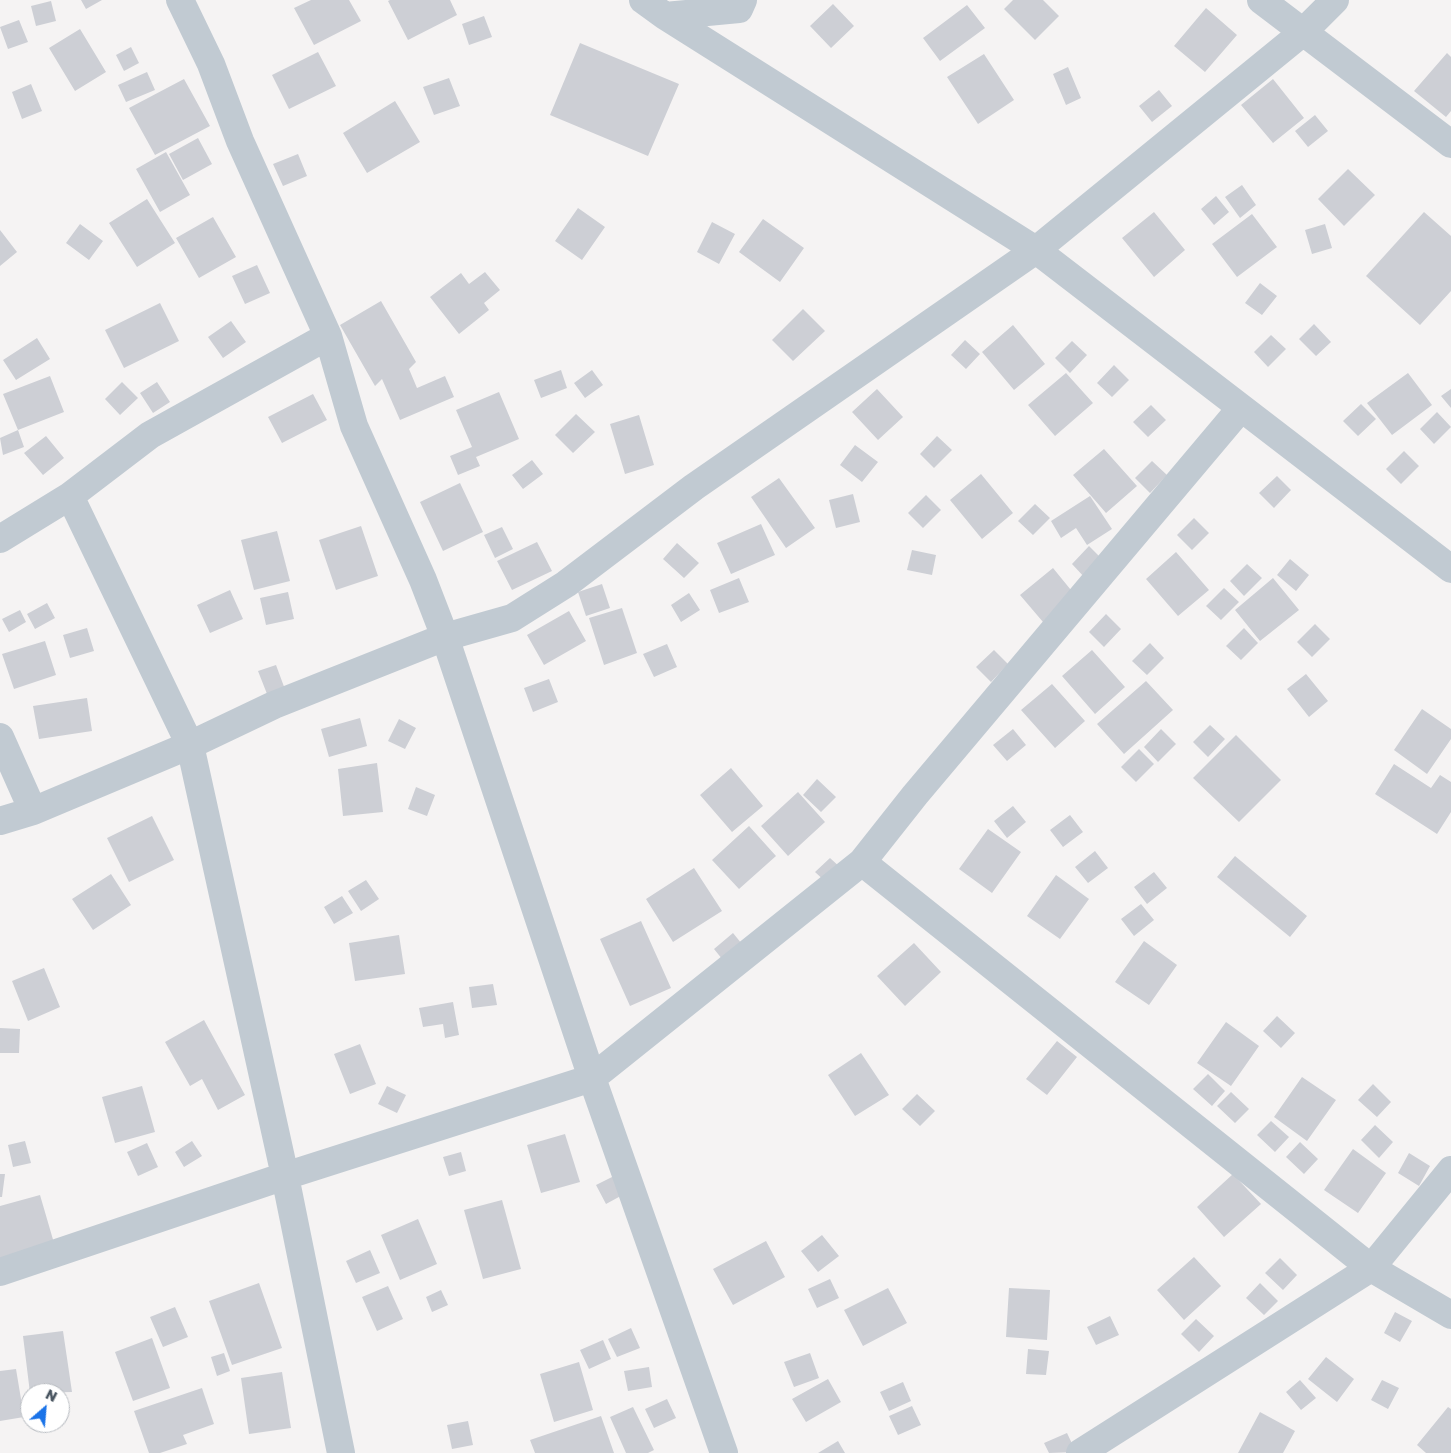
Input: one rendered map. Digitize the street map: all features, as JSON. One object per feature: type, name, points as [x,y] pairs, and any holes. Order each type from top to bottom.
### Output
[{"type":"street","points":[[180,0],[211,64],[240,141],[328,336],[354,426],[423,580],[445,637],[592,1078],[724,1453]]},
{"type":"street","points":[[643,0],[665,16],[1036,250],[1451,569]]},
{"type":"street","points":[[665,16],[739,9],[743,0]]},
{"type":"street","points":[[1261,0],[1302,33],[1451,144]]},
{"type":"street","points":[[0,821],[33,811],[190,745],[274,705],[445,637],[512,618],[566,584],[694,487],[1036,250],[1302,33],[1335,0]]},
{"type":"street","points":[[0,539],[70,496],[150,435],[328,336]]},
{"type":"street","points":[[0,1272],[284,1176],[592,1078],[862,862],[915,795],[1241,408]]},
{"type":"street","points":[[70,496],[190,745],[284,1176],[341,1453]]},
{"type":"street","points":[[0,737],[33,811]]},
{"type":"street","points":[[862,862],[1371,1268],[1451,1315]]},
{"type":"street","points":[[1080,1453],[1371,1268],[1451,1170]]},
{"type":"building","points":[[81,0],[102,0],[86,9]]},
{"type":"building","points":[[311,0],[349,0],[361,21],[314,45],[294,8]]},
{"type":"building","points":[[450,0],[457,15],[408,40],[388,1]]},
{"type":"building","points":[[1013,0],[1043,0],[1059,16],[1035,40],[1004,9]]},
{"type":"building","points":[[51,1],[56,21],[36,26],[31,6]]},
{"type":"building","points":[[833,4],[854,26],[831,48],[810,26]]},
{"type":"building","points":[[967,5],[985,28],[940,61],[923,38]]},
{"type":"building","points":[[1206,8],[1237,35],[1205,72],[1174,46]]},
{"type":"building","points":[[484,16],[492,37],[469,45],[462,24]]},
{"type":"building","points":[[19,20],[28,42],[8,49],[0,27]]},
{"type":"building","points":[[80,29],[106,72],[75,91],[49,48]]},
{"type":"building","points":[[580,43],[679,84],[648,156],[550,115]]},
{"type":"building","points":[[131,47],[139,63],[124,71],[116,55]]},
{"type":"building","points":[[318,52],[336,86],[289,109],[272,75]]},
{"type":"building","points":[[1447,53],[1451,57],[1451,111],[1446,117],[1414,91]]},
{"type":"building","points":[[984,54],[1014,100],[978,124],[947,77]]},
{"type":"building","points":[[1068,67],[1081,98],[1066,105],[1053,74]]},
{"type":"building","points":[[147,72],[155,90],[126,102],[118,85]]},
{"type":"building","points":[[449,78],[460,106],[434,115],[423,87]]},
{"type":"building","points":[[184,79],[210,126],[155,155],[129,108]]},
{"type":"building","points":[[1273,79],[1304,118],[1273,143],[1241,105]]},
{"type":"building","points":[[31,84],[42,111],[22,119],[12,92]]},
{"type":"building","points":[[1159,90],[1172,106],[1152,122],[1139,106]]},
{"type":"building","points":[[395,101],[420,142],[367,173],[343,133]]},
{"type":"building","points":[[1315,115],[1328,131],[1308,147],[1295,131]]},
{"type":"building","points":[[198,138],[212,164],[183,180],[169,154]]},
{"type":"building","points":[[166,152],[190,195],[160,212],[136,169]]},
{"type":"building","points":[[298,154],[307,176],[283,186],[273,164]]},
{"type":"building","points":[[1348,169],[1375,195],[1344,226],[1318,199]]},
{"type":"building","points":[[1242,185],[1256,205],[1240,218],[1225,197]]},
{"type":"building","points":[[1216,196],[1229,212],[1214,225],[1201,209]]},
{"type":"building","points":[[147,199],[175,243],[137,267],[109,223]]},
{"type":"building","points":[[578,208],[605,227],[582,260],[555,241]]},
{"type":"building","points":[[1154,212],[1185,250],[1154,277],[1122,238]]},
{"type":"building","points":[[1424,212],[1451,236],[1451,291],[1420,325],[1366,276]]},
{"type":"building","points":[[1252,214],[1277,247],[1237,277],[1212,244]]},
{"type":"building","points":[[213,217],[236,257],[199,278],[176,238]]},
{"type":"building","points":[[763,219],[804,248],[780,282],[739,252]]},
{"type":"building","points":[[712,222],[735,234],[719,264],[697,252]]},
{"type":"building","points":[[80,224],[103,241],[89,260],[66,243]]},
{"type":"building","points":[[1325,224],[1332,248],[1312,254],[1305,230]]},
{"type":"building","points":[[0,230],[17,252],[0,266]]},
{"type":"building","points":[[257,265],[270,293],[245,304],[232,276]]},
{"type":"building","points":[[485,272],[500,290],[484,303],[489,310],[459,334],[430,297],[461,273],[469,284]]},
{"type":"building","points":[[1260,283],[1277,296],[1262,315],[1245,303]]},
{"type":"building","points":[[381,301],[416,362],[409,369],[417,388],[445,376],[454,397],[400,420],[382,379],[375,386],[340,325]]},
{"type":"building","points":[[160,303],[179,341],[124,368],[105,330]]},
{"type":"building","points":[[803,309],[825,331],[793,361],[772,340]]},
{"type":"building","points":[[231,321],[246,342],[223,358],[208,337]]},
{"type":"building","points":[[1314,324],[1331,342],[1316,356],[1299,339]]},
{"type":"building","points":[[1013,325],[1045,364],[1014,390],[982,352]]},
{"type":"building","points":[[1271,335],[1286,349],[1268,367],[1254,352]]},
{"type":"building","points":[[37,338],[50,359],[16,380],[3,360]]},
{"type":"building","points":[[965,340],[980,354],[966,369],[951,355]]},
{"type":"building","points":[[1072,341],[1087,355],[1070,373],[1055,358]]},
{"type":"building","points":[[1114,365],[1129,380],[1112,397],[1097,383]]},
{"type":"building","points":[[561,370],[567,388],[541,398],[534,380]]},
{"type":"building","points":[[592,370],[603,385],[585,398],[574,383]]},
{"type":"building","points":[[1066,373],[1093,403],[1055,436],[1028,405]]},
{"type":"building","points":[[1408,373],[1432,405],[1392,435],[1367,403]]},
{"type":"building","points":[[50,376],[64,412],[18,430],[3,394]]},
{"type":"building","points":[[122,382],[138,398],[120,415],[105,399]]},
{"type":"building","points":[[157,382],[170,402],[153,413],[140,393]]},
{"type":"building","points":[[877,389],[903,417],[878,440],[852,412]]},
{"type":"building","points":[[1451,389],[1451,408],[1441,396]]},
{"type":"building","points":[[499,392],[519,439],[476,457],[480,466],[458,475],[450,456],[472,447],[456,410]]},
{"type":"building","points":[[313,394],[327,420],[282,443],[268,417]]},
{"type":"building","points":[[1361,404],[1376,419],[1358,436],[1343,421]]},
{"type":"building","points":[[1151,405],[1166,420],[1148,437],[1133,422]]},
{"type":"building","points":[[1437,412],[1451,427],[1434,444],[1420,429]]},
{"type":"building","points":[[576,414],[595,432],[573,453],[555,435]]},
{"type":"building","points":[[639,415],[654,465],[625,474],[610,424]]},
{"type":"building","points":[[18,430],[24,447],[3,455],[0,438]]},
{"type":"building","points":[[46,436],[64,458],[43,475],[24,453]]},
{"type":"building","points":[[937,436],[952,450],[934,468],[920,454]]},
{"type":"building","points":[[855,445],[878,462],[862,482],[840,465]]},
{"type":"building","points":[[1104,449],[1137,486],[1106,513],[1073,475]]},
{"type":"building","points":[[1404,451],[1419,466],[1401,484],[1386,469]]},
{"type":"building","points":[[532,460],[543,474],[523,489],[512,475]]},
{"type":"building","points":[[1152,461],[1167,475],[1150,493],[1135,478]]},
{"type":"building","points":[[981,474],[1013,513],[982,539],[950,500]]},
{"type":"building","points":[[1277,476],[1291,490],[1274,508],[1259,493]]},
{"type":"building","points":[[779,478],[815,528],[786,548],[751,497]]},
{"type":"building","points":[[460,483],[483,532],[443,551],[420,502]]},
{"type":"building","points":[[853,494],[860,522],[836,528],[829,500]]},
{"type":"building","points":[[926,495],[941,510],[923,528],[908,513]]},
{"type":"building","points":[[1090,496],[1112,529],[1087,545],[1076,528],[1061,538],[1051,521]]},
{"type":"building","points":[[1035,504],[1050,518],[1033,535],[1018,521]]},
{"type":"building","points":[[1194,518],[1209,533],[1192,550],[1177,535]]},
{"type":"building","points":[[761,524],[775,555],[731,574],[717,543]]},
{"type":"building","points":[[361,526],[378,576],[336,590],[319,540]]},
{"type":"building","points":[[502,527],[513,549],[495,558],[484,535]]},
{"type":"building","points":[[277,531],[290,581],[254,590],[241,540]]},
{"type":"building","points":[[537,542],[552,571],[512,590],[497,561]]},
{"type":"building","points":[[677,543],[699,563],[684,578],[663,559]]},
{"type":"building","points":[[1089,546],[1104,561],[1086,579],[1072,564]]},
{"type":"building","points":[[912,550],[936,555],[932,575],[907,570]]},
{"type":"building","points":[[1176,552],[1209,590],[1178,616],[1146,579]]},
{"type":"building","points":[[1290,559],[1309,575],[1296,591],[1277,575]]},
{"type":"building","points":[[1247,564],[1262,578],[1244,596],[1230,581]]},
{"type":"building","points":[[1053,568],[1075,595],[1043,622],[1020,595]]},
{"type":"building","points":[[739,578],[749,602],[719,613],[710,590]]},
{"type":"building","points":[[1273,578],[1299,610],[1260,641],[1235,610]]},
{"type":"building","points":[[602,584],[610,608],[586,616],[578,592]]},
{"type":"building","points":[[1224,588],[1239,602],[1221,620],[1206,606]]},
{"type":"building","points":[[230,590],[243,619],[210,633],[197,605]]},
{"type":"building","points":[[288,592],[294,619],[266,625],[260,598]]},
{"type":"building","points":[[689,593],[700,610],[681,622],[671,605]]},
{"type":"building","points":[[47,603],[55,618],[35,629],[27,614]]},
{"type":"building","points":[[622,608],[637,653],[604,665],[589,618]]},
{"type":"building","points":[[20,610],[26,622],[9,632],[2,619]]},
{"type":"building","points":[[569,611],[586,641],[544,665],[527,635]]},
{"type":"building","points":[[1106,614],[1121,629],[1104,647],[1089,632]]},
{"type":"building","points":[[1315,624],[1330,639],[1312,657],[1297,642]]},
{"type":"building","points":[[87,628],[94,651],[70,658],[63,635]]},
{"type":"building","points":[[1244,628],[1258,643],[1241,660],[1226,646]]},
{"type":"building","points":[[45,641],[56,675],[14,689],[2,654]]},
{"type":"building","points":[[1150,643],[1164,658],[1147,675],[1132,661]]},
{"type":"building","points":[[667,644],[677,667],[654,677],[643,654]]},
{"type":"building","points":[[994,650],[1008,664],[991,682],[976,667]]},
{"type":"building","points":[[1092,650],[1125,687],[1095,714],[1062,676]]},
{"type":"building","points":[[276,665],[286,692],[269,699],[258,671]]},
{"type":"building","points":[[1306,674],[1328,701],[1309,717],[1287,689]]},
{"type":"building","points":[[549,679],[558,702],[533,712],[524,688]]},
{"type":"building","points":[[1146,681],[1173,710],[1124,754],[1097,724]]},
{"type":"building","points":[[1052,684],[1085,721],[1055,748],[1021,710]]},
{"type":"building","points":[[87,698],[92,731],[39,739],[33,706]]},
{"type":"building","points":[[1422,709],[1451,729],[1451,739],[1427,774],[1394,750]]},
{"type":"building","points":[[360,718],[367,746],[329,757],[321,729]]},
{"type":"building","points":[[399,719],[416,728],[405,749],[388,741]]},
{"type":"building","points":[[1210,725],[1225,739],[1208,757],[1193,742]]},
{"type":"building","points":[[1013,729],[1026,745],[1007,761],[993,745]]},
{"type":"building","points":[[1161,729],[1176,744],[1158,762],[1144,747]]},
{"type":"building","points":[[1236,735],[1281,780],[1239,822],[1193,778]]},
{"type":"building","points":[[1139,749],[1154,764],[1136,782],[1121,767]]},
{"type":"building","points":[[377,763],[383,812],[343,816],[338,769]]},
{"type":"building","points":[[1394,764],[1431,788],[1440,775],[1451,782],[1451,812],[1437,834],[1375,794]]},
{"type":"building","points":[[731,768],[763,806],[732,832],[700,795]]},
{"type":"building","points":[[817,779],[836,797],[821,812],[803,795]]},
{"type":"building","points":[[416,787],[435,795],[427,816],[408,809]]},
{"type":"building","points":[[798,792],[825,822],[788,856],[761,826]]},
{"type":"building","points":[[1013,806],[1026,822],[1007,838],[994,821]]},
{"type":"building","points":[[1070,815],[1083,832],[1063,847],[1050,830]]},
{"type":"building","points":[[152,816],[174,860],[129,882],[107,838]]},
{"type":"building","points":[[749,826],[776,856],[739,889],[712,860]]},
{"type":"building","points":[[988,829],[1021,852],[992,893],[959,869]]},
{"type":"building","points":[[1095,851],[1108,868],[1088,883],[1075,867]]},
{"type":"building","points":[[1235,856],[1307,916],[1290,937],[1217,877]]},
{"type":"building","points":[[830,858],[842,869],[828,884],[815,872]]},
{"type":"building","points":[[694,868],[722,911],[673,942],[646,899]]},
{"type":"building","points":[[1154,872],[1167,888],[1147,904],[1134,887]]},
{"type":"building","points":[[111,874],[131,905],[93,930],[72,899]]},
{"type":"building","points":[[1056,875],[1089,899],[1060,939],[1027,916]]},
{"type":"building","points":[[366,880],[379,899],[361,911],[348,891]]},
{"type":"building","points":[[342,896],[353,913],[334,924],[324,907]]},
{"type":"building","points":[[1141,904],[1154,920],[1134,936],[1121,919]]},
{"type":"building","points":[[641,921],[671,988],[630,1006],[600,939]]},
{"type":"building","points":[[733,933],[746,949],[727,965],[714,949]]},
{"type":"building","points":[[399,935],[405,974],[355,981],[349,943]]},
{"type":"building","points":[[1144,941],[1177,965],[1149,1005],[1115,982]]},
{"type":"building","points":[[914,943],[941,972],[905,1006],[877,976]]},
{"type":"building","points":[[44,968],[60,1007],[28,1021],[12,981]]},
{"type":"building","points":[[493,984],[497,1005],[472,1008],[469,987]]},
{"type":"building","points":[[453,1002],[459,1035],[445,1038],[443,1024],[423,1027],[419,1008]]},
{"type":"building","points":[[1277,1016],[1295,1033],[1281,1048],[1263,1031]]},
{"type":"building","points":[[204,1020],[245,1095],[218,1110],[202,1079],[190,1086],[165,1042]]},
{"type":"building","points":[[1226,1022],[1259,1046],[1231,1086],[1197,1063]]},
{"type":"building","points":[[0,1028],[20,1029],[19,1053],[0,1053]]},
{"type":"building","points":[[1057,1041],[1077,1057],[1047,1095],[1026,1079]]},
{"type":"building","points":[[360,1044],[376,1084],[350,1094],[334,1054]]},
{"type":"building","points":[[861,1053],[889,1095],[855,1116],[828,1075]]},
{"type":"building","points":[[1208,1074],[1225,1091],[1212,1106],[1193,1089]]},
{"type":"building","points":[[1302,1077],[1336,1100],[1307,1141],[1274,1117]]},
{"type":"building","points":[[1373,1084],[1391,1102],[1377,1117],[1358,1100]]},
{"type":"building","points":[[142,1086],[155,1132],[115,1143],[102,1097]]},
{"type":"building","points":[[387,1086],[406,1095],[397,1113],[378,1104]]},
{"type":"building","points":[[1231,1092],[1249,1109],[1235,1123],[1217,1106]]},
{"type":"building","points":[[917,1094],[935,1111],[920,1126],[902,1109]]},
{"type":"building","points":[[1271,1121],[1289,1137],[1275,1152],[1257,1135]]},
{"type":"building","points":[[1375,1125],[1393,1142],[1379,1158],[1361,1140]]},
{"type":"building","points":[[565,1134],[580,1182],[541,1193],[527,1145]]},
{"type":"building","points":[[25,1141],[31,1163],[13,1167],[8,1145]]},
{"type":"building","points":[[192,1141],[202,1156],[184,1167],[175,1152]]},
{"type":"building","points":[[1300,1142],[1318,1159],[1304,1174],[1286,1157]]},
{"type":"building","points":[[147,1143],[158,1167],[138,1176],[127,1152]]},
{"type":"building","points":[[1353,1149],[1386,1173],[1358,1213],[1324,1190]]},
{"type":"building","points":[[461,1152],[466,1171],[449,1176],[443,1157]]},
{"type":"building","points":[[1409,1153],[1430,1166],[1419,1186],[1398,1173]]},
{"type":"building","points":[[0,1174],[5,1174],[2,1197],[0,1197]]},
{"type":"building","points":[[618,1174],[628,1192],[606,1204],[596,1185]]},
{"type":"building","points":[[1233,1174],[1261,1204],[1224,1237],[1197,1207]]},
{"type":"building","points":[[40,1195],[54,1243],[0,1258],[0,1206]]},
{"type":"building","points":[[502,1200],[521,1269],[483,1279],[464,1210]]},
{"type":"building","points":[[418,1219],[437,1264],[400,1280],[381,1235]]},
{"type":"building","points":[[822,1235],[839,1256],[818,1272],[801,1251]]},
{"type":"building","points":[[766,1241],[785,1277],[733,1305],[713,1269]]},
{"type":"building","points":[[370,1250],[380,1273],[356,1283],[346,1261]]},
{"type":"building","points":[[1194,1257],[1221,1286],[1184,1320],[1157,1290]]},
{"type":"building","points":[[1280,1258],[1297,1275],[1283,1290],[1265,1273]]},
{"type":"building","points":[[830,1279],[839,1298],[817,1308],[808,1289]]},
{"type":"building","points":[[259,1283],[282,1348],[232,1365],[209,1301]]},
{"type":"building","points":[[1260,1283],[1278,1301],[1264,1315],[1246,1298]]},
{"type":"building","points":[[388,1286],[403,1319],[377,1331],[362,1297]]},
{"type":"building","points":[[888,1288],[907,1323],[863,1346],[844,1310]]},
{"type":"building","points":[[1009,1288],[1050,1290],[1047,1340],[1006,1337]]},
{"type":"building","points":[[441,1290],[448,1305],[432,1312],[426,1297]]},
{"type":"building","points":[[175,1307],[188,1337],[163,1347],[150,1317]]},
{"type":"building","points":[[1395,1312],[1412,1321],[1400,1342],[1384,1333]]},
{"type":"building","points":[[1110,1316],[1119,1335],[1096,1345],[1087,1327]]},
{"type":"building","points":[[1196,1319],[1214,1336],[1199,1352],[1181,1334]]},
{"type":"building","points":[[631,1328],[640,1348],[617,1357],[608,1339]]},
{"type":"building","points":[[63,1331],[72,1392],[70,1392],[70,1383],[29,1383],[23,1336]]},
{"type":"building","points":[[152,1338],[170,1388],[133,1401],[115,1352]]},
{"type":"building","points":[[603,1340],[611,1359],[589,1369],[580,1350]]},
{"type":"building","points":[[1028,1349],[1049,1351],[1046,1375],[1026,1374]]},
{"type":"building","points":[[224,1353],[230,1371],[217,1376],[211,1357]]},
{"type":"building","points":[[810,1353],[819,1378],[794,1387],[784,1362]]},
{"type":"building","points":[[1326,1357],[1354,1379],[1337,1402],[1308,1379]]},
{"type":"building","points":[[579,1362],[593,1410],[554,1422],[540,1374]]},
{"type":"building","points":[[649,1367],[652,1387],[628,1391],[624,1371]]},
{"type":"building","points":[[16,1369],[20,1393],[20,1418],[0,1421],[0,1371]]},
{"type":"building","points":[[282,1372],[291,1428],[249,1434],[241,1378]]},
{"type":"building","points":[[828,1379],[841,1402],[806,1422],[792,1399]]},
{"type":"building","points":[[1300,1380],[1316,1398],[1301,1410],[1286,1392]]},
{"type":"building","points":[[1382,1380],[1399,1388],[1388,1409],[1371,1400]]},
{"type":"building","points":[[903,1382],[911,1401],[889,1411],[880,1392]]},
{"type":"building","points":[[202,1388],[214,1424],[183,1435],[187,1444],[160,1453],[149,1453],[134,1411]]},
{"type":"building","points":[[667,1399],[676,1418],[654,1428],[645,1409]]},
{"type":"building","points":[[912,1406],[921,1425],[898,1435],[889,1416]]},
{"type":"building","points":[[633,1407],[654,1450],[648,1453],[626,1453],[610,1417]]},
{"type":"building","points":[[1448,1407],[1451,1409],[1451,1453],[1426,1453],[1417,1445]]},
{"type":"building","points":[[1260,1412],[1295,1431],[1283,1453],[1238,1453]]},
{"type":"building","points":[[601,1416],[614,1453],[535,1453],[530,1440]]},
{"type":"building","points":[[468,1421],[473,1445],[452,1449],[447,1425]]},
{"type":"building","points":[[1067,1433],[1076,1452],[1049,1453],[1044,1443]]},
{"type":"building","points":[[838,1441],[845,1453],[818,1453]]}]
